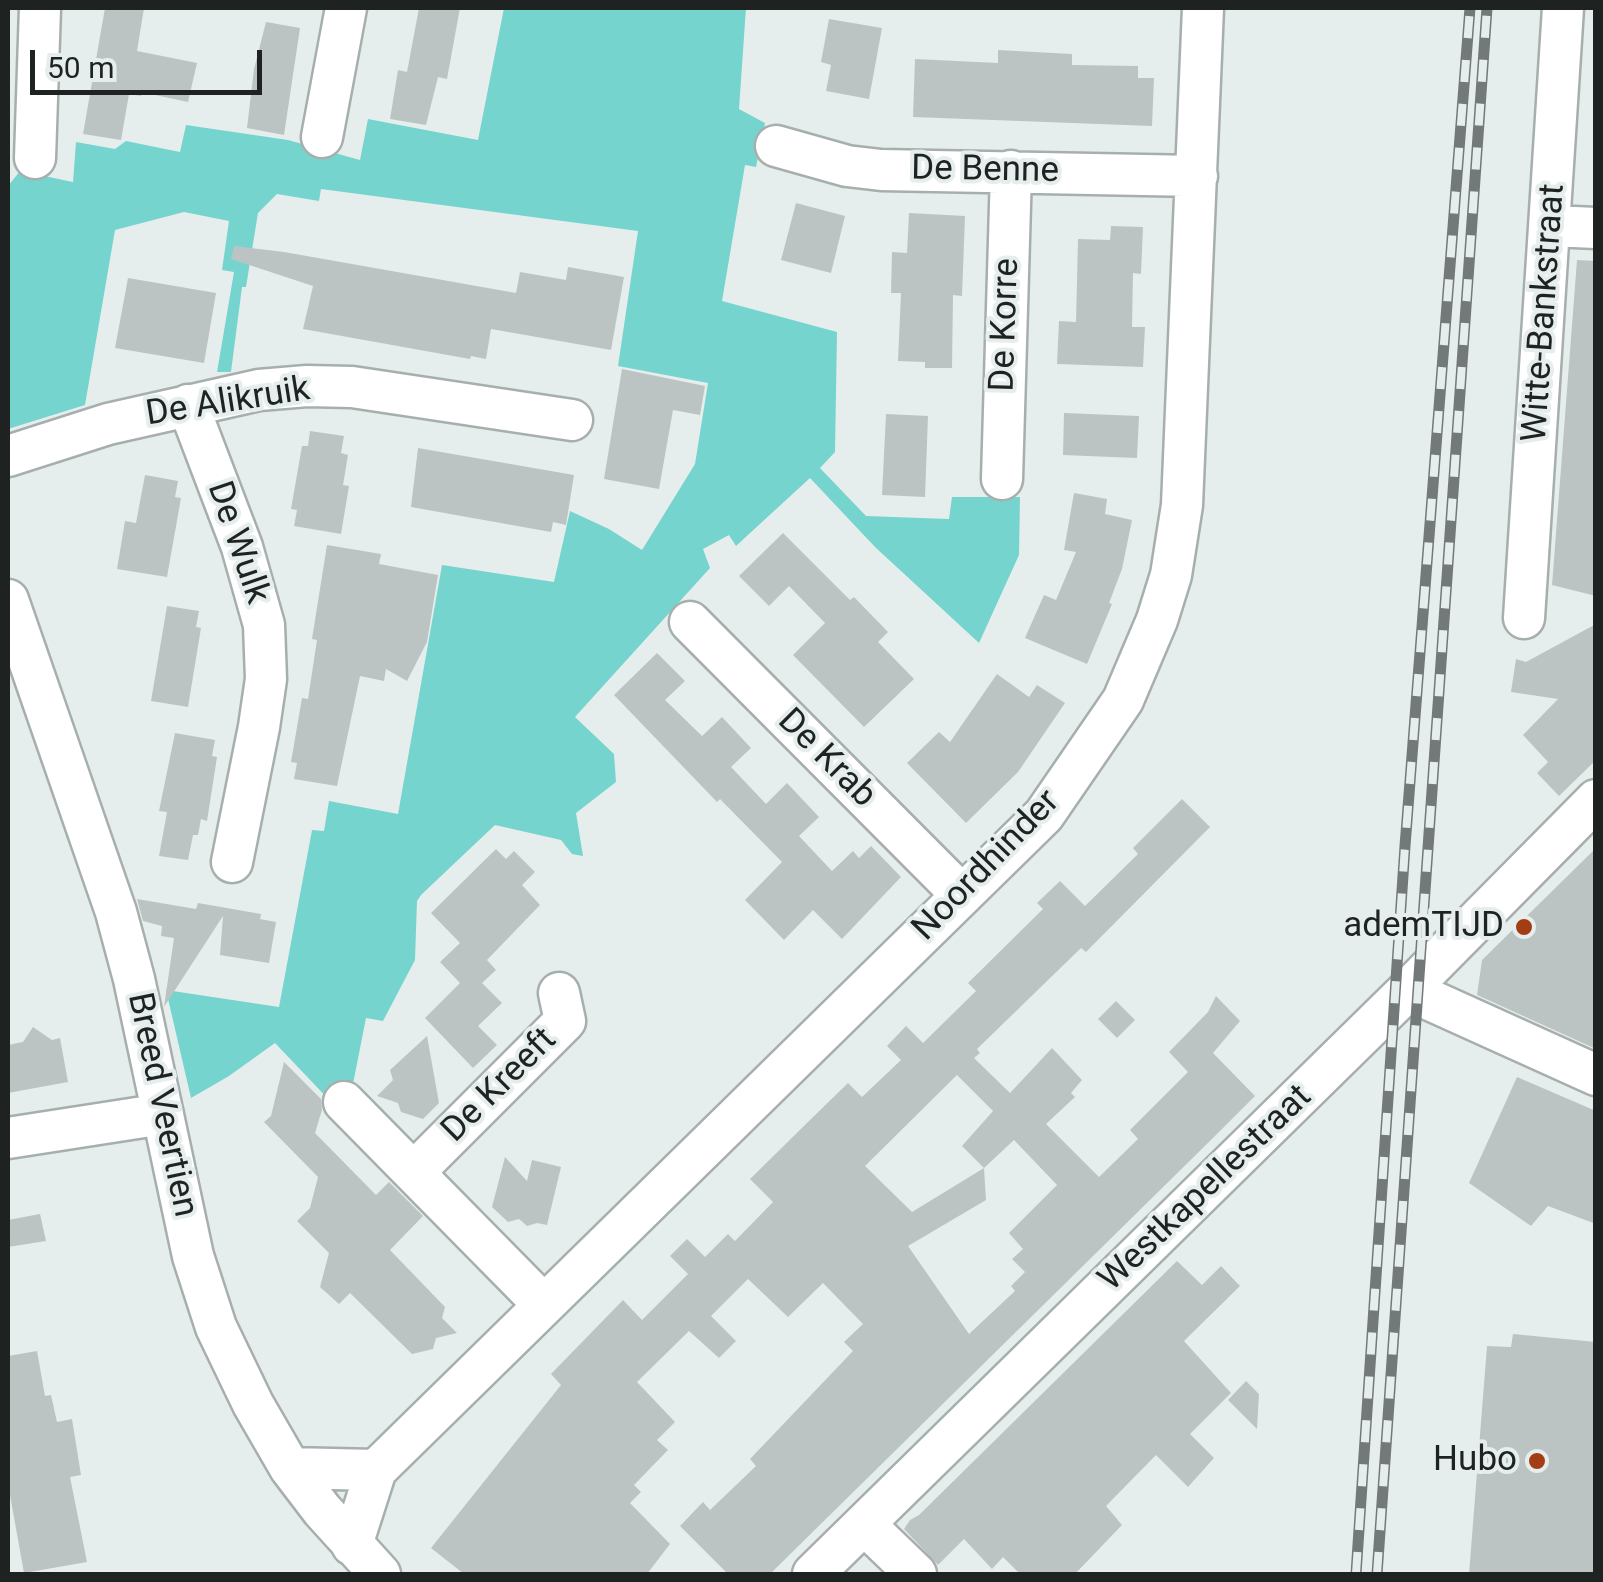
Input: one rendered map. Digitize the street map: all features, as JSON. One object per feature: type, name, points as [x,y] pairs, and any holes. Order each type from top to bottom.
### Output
[{"type":"street","points":[[35,158],[40,8]]},
{"type":"street","points":[[322,137],[346,8]]},
{"type":"street","name":"Noordhinder","points":[[352,1545],[376,1470],[1044,815],[1123,700],[1157,620],[1171,575],[1182,505],[1203,8]]},
{"type":"street","name":"Witte-Bankstraat","points":[[1524,618],[1563,8]]},
{"type":"street","name":"De Benne","points":[[776,146],[847,166],[1197,176]]},
{"type":"street","name":"De Korre","points":[[1002,479],[1011,171]]},
{"type":"street","points":[[1551,226],[1596,228]]},
{"type":"street","name":"De Alikruik","points":[[8,456],[108,424],[188,405],[260,390],[322,386],[572,420]]},
{"type":"street","name":"De Wulk","points":[[188,405],[242,547],[264,624],[266,678],[260,727],[232,862]]},
{"type":"street","name":"Breed Veertien","points":[[8,600],[116,912],[193,1256],[216,1326],[253,1404],[290,1468],[380,1574]]},
{"type":"street","name":"De Krab","points":[[690,622],[962,895]]},
{"type":"street","name":"Westkapellestraat","points":[[812,1574],[1408,990],[1596,800]]},
{"type":"street","points":[[1408,990],[1596,1075]]},
{"type":"street","name":"De Kreeft","points":[[414,1171],[565,1021],[558,993]]},
{"type":"street","name":"De Kreeft","points":[[344,1102],[544,1304]]},
{"type":"street","points":[[8,1138],[163,1114]]},
{"type":"street","points":[[290,1468],[376,1470]]},
{"type":"street","points":[[864,1524],[916,1574]]},
{"type":"shaded area","points":[[504,8],[746,8],[739,109],[765,123],[756,167],[745,165],[722,301],[837,332],[835,452],[820,468],[866,516],[949,519],[952,497],[1020,497],[1019,555],[979,643],[875,547],[810,478],[736,546],[729,535],[703,549],[710,568],[575,717],[614,754],[616,782],[576,813],[583,856],[572,854],[561,840],[495,825],[421,895],[417,901],[415,960],[383,1021],[366,1018],[351,1094],[333,1104],[275,1043],[191,1098],[166,990],[279,1007],[312,830],[324,831],[329,801],[398,814],[442,565],[554,582],[570,511],[642,550],[695,464],[708,383],[618,366],[638,231],[321,189],[319,201],[277,194],[258,213],[246,287],[242,287],[231,372],[217,372],[234,272],[222,270],[229,221],[184,212],[115,230],[85,405],[8,429],[8,186],[20,171],[73,182],[76,142],[115,149],[126,141],[180,152],[186,125],[288,140],[360,160],[368,119],[478,140]]},
{"type":"building","points":[[105,8],[144,8],[137,51],[197,63],[188,102],[141,92],[141,96],[129,94],[121,140],[83,134]]},
{"type":"building","points":[[419,8],[460,8],[447,79],[438,77],[426,125],[390,119],[398,70],[407,72]]},
{"type":"building","points":[[829,19],[882,28],[869,99],[826,91],[831,65],[821,62]]},
{"type":"building","points":[[266,22],[300,28],[284,135],[247,128],[254,69]]},
{"type":"building","points":[[998,50],[1072,54],[1072,65],[1138,66],[1138,78],[1154,78],[1152,126],[913,117],[915,59],[998,63]]},
{"type":"building","points":[[796,203],[845,216],[831,273],[781,260]]},
{"type":"building","points":[[909,213],[965,216],[962,296],[953,295],[952,368],[925,368],[925,362],[898,361],[901,293],[891,293],[892,252],[907,253]]},
{"type":"building","points":[[1111,226],[1143,227],[1141,274],[1133,273],[1132,327],[1145,327],[1143,367],[1057,364],[1059,321],[1076,322],[1078,239],[1110,240]]},
{"type":"building","points":[[234,246],[516,293],[520,272],[566,280],[568,267],[624,277],[611,350],[491,329],[486,359],[470,359],[303,329],[313,286],[231,259]]},
{"type":"building","points":[[1577,260],[1596,261],[1596,596],[1552,585]]},
{"type":"building","points":[[128,278],[216,293],[204,363],[115,348]]},
{"type":"building","points":[[622,369],[705,386],[700,415],[673,410],[659,489],[604,479]]},
{"type":"building","points":[[1064,413],[1139,416],[1137,458],[1063,455]]},
{"type":"building","points":[[886,414],[928,416],[925,497],[882,495]]},
{"type":"building","points":[[310,431],[344,436],[341,453],[348,455],[343,485],[349,486],[341,534],[294,526],[297,510],[291,509],[302,446],[308,446]]},
{"type":"building","points":[[418,448],[574,475],[566,525],[553,522],[551,532],[411,507]]},
{"type":"building","points":[[145,475],[178,481],[175,497],[181,498],[167,577],[117,569],[125,521],[136,523]]},
{"type":"building","points":[[1074,493],[1107,499],[1105,514],[1132,520],[1122,569],[1109,603],[1112,604],[1087,664],[1025,638],[1044,595],[1056,600],[1076,552],[1064,550]]},
{"type":"building","points":[[783,533],[888,632],[878,642],[914,679],[864,727],[793,655],[825,623],[789,586],[769,606],[739,576]]},
{"type":"building","points":[[327,545],[381,554],[379,564],[438,575],[427,642],[407,681],[386,669],[384,681],[360,676],[337,786],[294,779],[297,763],[291,762],[302,698],[308,699],[317,640],[312,639]]},
{"type":"building","points":[[167,606],[199,611],[196,627],[201,628],[188,707],[151,701]]},
{"type":"building","points":[[1596,624],[1596,760],[1559,796],[1537,773],[1548,762],[1523,735],[1558,699],[1511,692],[1516,659],[1526,662]]},
{"type":"building","points":[[657,653],[685,681],[665,700],[702,736],[722,717],[751,748],[731,767],[766,804],[787,783],[819,817],[799,836],[832,871],[853,851],[859,858],[871,846],[901,877],[842,939],[813,910],[784,940],[745,900],[782,862],[720,799],[717,802],[614,695]]},
{"type":"building","points":[[997,674],[1029,697],[1037,685],[1065,703],[1018,772],[966,823],[907,763],[939,732],[950,742]]},
{"type":"building","points":[[175,733],[215,740],[212,756],[217,757],[207,821],[201,819],[198,835],[193,835],[188,860],[159,856],[167,812],[159,811]]},
{"type":"building","points":[[1182,799],[1210,827],[1086,952],[1081,948],[977,1049],[980,1053],[974,1058],[1010,1093],[1052,1048],[1082,1080],[1071,1093],[1075,1097],[1046,1124],[1099,1177],[1138,1139],[1130,1130],[1188,1072],[1169,1052],[1208,1012],[1216,996],[1240,1021],[1213,1053],[1255,1096],[1216,1135],[770,1574],[728,1574],[680,1526],[703,1502],[710,1510],[756,1466],[750,1459],[853,1351],[844,1342],[863,1324],[823,1283],[788,1317],[748,1279],[711,1316],[736,1341],[719,1358],[689,1331],[637,1382],[675,1422],[657,1440],[668,1450],[634,1485],[641,1492],[630,1503],[670,1544],[647,1574],[464,1574],[431,1548],[561,1385],[551,1374],[623,1300],[642,1320],[688,1274],[670,1256],[687,1239],[705,1257],[728,1234],[735,1241],[773,1202],[750,1179],[848,1083],[862,1097],[901,1060],[887,1046],[906,1026],[923,1043],[976,991],[968,983],[1043,909],[1037,903],[1060,881],[1085,906],[1138,854],[1133,848]],"holes":[[[957,1075],[993,1111],[962,1146],[984,1168],[912,1212],[865,1166]],[[1014,1140],[1057,1185],[1009,1233],[1023,1249],[1012,1259],[1025,1272],[1011,1286],[1015,1291],[969,1334],[908,1246],[986,1200],[984,1168]]]},
{"type":"building","points":[[1596,848],[1596,1049],[1477,995],[1482,960]]},
{"type":"building","points":[[496,849],[506,859],[514,851],[535,872],[522,885],[540,905],[487,960],[496,970],[482,983],[502,1003],[478,1026],[497,1045],[473,1068],[425,1018],[460,983],[440,962],[460,943],[431,913]]},
{"type":"building","points":[[137,899],[196,909],[198,903],[261,914],[260,919],[276,922],[269,963],[220,955],[223,916],[164,1007],[174,938],[161,936],[162,926],[143,921]]},
{"type":"building","points":[[1116,1001],[1135,1020],[1117,1038],[1098,1019]]},
{"type":"building","points":[[33,1027],[52,1040],[60,1038],[68,1082],[8,1093],[8,1045],[23,1042]]},
{"type":"building","points":[[427,1036],[439,1103],[423,1119],[401,1112],[398,1103],[377,1096],[393,1080],[390,1070]]},
{"type":"building","points":[[284,1062],[321,1099],[315,1133],[376,1195],[389,1182],[423,1216],[390,1250],[445,1307],[442,1318],[457,1333],[436,1338],[433,1349],[412,1354],[350,1293],[339,1304],[320,1287],[329,1253],[297,1221],[310,1208],[318,1177],[264,1122],[271,1116]]},
{"type":"building","points":[[1517,1077],[1596,1111],[1596,1224],[1548,1206],[1531,1226],[1469,1183]]},
{"type":"building","points":[[505,1157],[527,1181],[532,1160],[561,1167],[547,1225],[527,1226],[519,1219],[508,1222],[492,1207]]},
{"type":"building","points":[[40,1214],[46,1241],[8,1247],[8,1220]]},
{"type":"building","points":[[1177,1261],[1202,1285],[1221,1266],[1240,1286],[1184,1341],[1231,1393],[1190,1434],[1214,1458],[1188,1487],[1156,1455],[1106,1506],[1122,1525],[1075,1574],[1020,1574],[1003,1557],[992,1569],[964,1539],[938,1565],[904,1529],[910,1520]]},
{"type":"building","name":"Hubo","points":[[1513,1334],[1596,1342],[1596,1574],[1469,1574],[1487,1346],[1511,1347]]},
{"type":"building","points":[[37,1351],[45,1396],[51,1395],[57,1422],[72,1419],[81,1475],[70,1477],[87,1562],[24,1573],[8,1484],[8,1356]]},
{"type":"building","points":[[1246,1381],[1259,1394],[1257,1429],[1228,1400]]},
{"type":"railway","points":[[1356,1574],[1405,846],[1470,8]]},
{"type":"railway","points":[[1377,1574],[1487,8]]},
{"type":"place","name":"ademTIJD","points":[[1524,927]]},
{"type":"place","name":"Hubo","points":[[1537,1461]]}]
